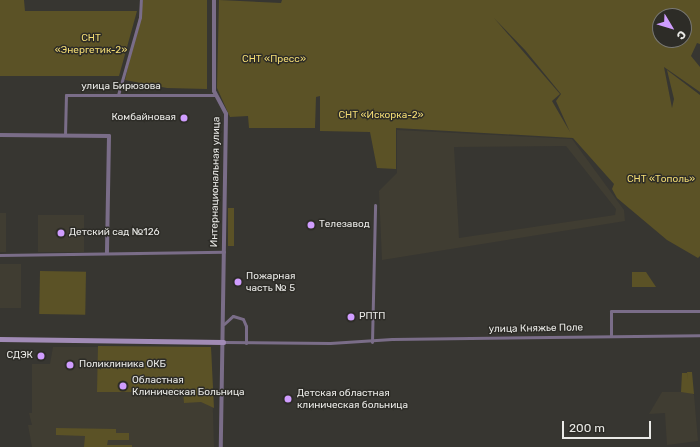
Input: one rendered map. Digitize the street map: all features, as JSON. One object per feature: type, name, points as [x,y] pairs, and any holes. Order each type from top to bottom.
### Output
[{"type":"main road","points":[[0,340],[223,342]]},
{"type":"street","points":[[118,95],[140,17],[141,0]]},
{"type":"street","name":"Интернациональная улица","points":[[214,0],[216,95],[226,114],[223,342]]},
{"type":"street","name":"улица Бирюзова","points":[[65,134],[66,95],[216,95]]},
{"type":"street","points":[[0,135],[65,134],[109,136],[108,253]]},
{"type":"street","points":[[221,447],[223,342],[372,342],[375,205]]},
{"type":"street","points":[[0,255],[224,252]]},
{"type":"street","points":[[223,311],[230,317]]},
{"type":"street","points":[[611,336],[612,311],[700,311]]},
{"type":"street","points":[[223,325],[230,317],[239,316],[245,321],[246,342]]},
{"type":"street","name":"улица Княжье Поле","points":[[372,342],[392,339],[700,335]]},
{"type":"shaded area","points":[[397,130],[572,139],[624,210],[625,221],[382,260],[379,191],[397,173]],"holes":[[[566,146],[616,209],[615,215],[459,238],[454,147]]]},
{"type":"shaded area","points":[[0,213],[6,213],[6,252],[0,252]]},
{"type":"shaded area","name":"Детский сад №126","points":[[38,215],[84,215],[84,252],[38,252]]},
{"type":"shaded area","points":[[0,264],[21,264],[21,308],[0,308]]},
{"type":"shaded area","name":"Областная Клиническая Больница","points":[[53,347],[211,347],[214,447],[32,447],[28,425],[32,425],[29,413],[32,413],[32,364],[50,364]]},
{"type":"shaded area","points":[[662,392],[691,392],[694,395],[698,441],[667,445],[665,413],[649,414]]},
{"type":"green space","name":"СНТ «Энергетик-2»","points":[[0,0],[24,0],[25,11],[137,11],[119,76],[0,76]]},
{"type":"green space","points":[[143,0],[207,0],[207,89],[167,88],[125,80]]},
{"type":"green space","points":[[219,0],[281,3],[282,0],[700,0],[700,44],[697,43],[691,56],[700,67],[700,92],[664,67],[672,108],[674,99],[667,70],[700,95],[700,256],[698,258],[667,240],[617,198],[612,189],[614,184],[573,138],[396,128],[396,169],[377,168],[370,132],[320,131],[320,96],[316,97],[315,128],[249,128],[248,116],[230,117],[217,88]],"holes":[[[494,18],[525,50],[561,94],[556,101],[570,132],[552,101],[560,94]]]},
{"type":"green space","points":[[228,208],[234,208],[234,246],[228,246]]},
{"type":"green space","points":[[40,271],[86,272],[85,315],[39,314]]},
{"type":"green space","points":[[632,272],[646,272],[656,287],[632,287]]},
{"type":"green space","points":[[98,346],[211,347],[214,408],[201,402],[184,403],[183,392],[97,392]]},
{"type":"green space","points":[[687,372],[692,372],[694,394],[681,392],[682,373],[687,373],[688,381]]},
{"type":"green space","points":[[56,428],[116,429],[116,433],[129,433],[129,440],[108,440],[107,445],[132,445],[132,447],[84,447],[85,436],[56,435]]},
{"type":"place","name":"Комбайновая","points":[[184,118]]},
{"type":"place","name":"Телезавод","points":[[311,225]]},
{"type":"place","name":"Детский сад №126","points":[[61,233]]},
{"type":"place","name":"Пожарная часть № 5","points":[[238,282]]},
{"type":"place","name":"РПТП","points":[[351,317]]},
{"type":"place","name":"СДЭК","points":[[41,356]]},
{"type":"place","name":"Поликлиника ОКБ","points":[[70,365]]},
{"type":"place","name":"Областная Клиническая Больница","points":[[123,386]]},
{"type":"place","name":"Детская областная клиническая больница","points":[[288,399]]},
{"type":"park label","name":"СНТ «Пресс»","points":[[274,60]]},
{"type":"park label","name":"СНТ «Искорка-2»","points":[[381,116]]},
{"type":"park label","name":"СНТ «Тополь»","points":[[661,180]]}]
